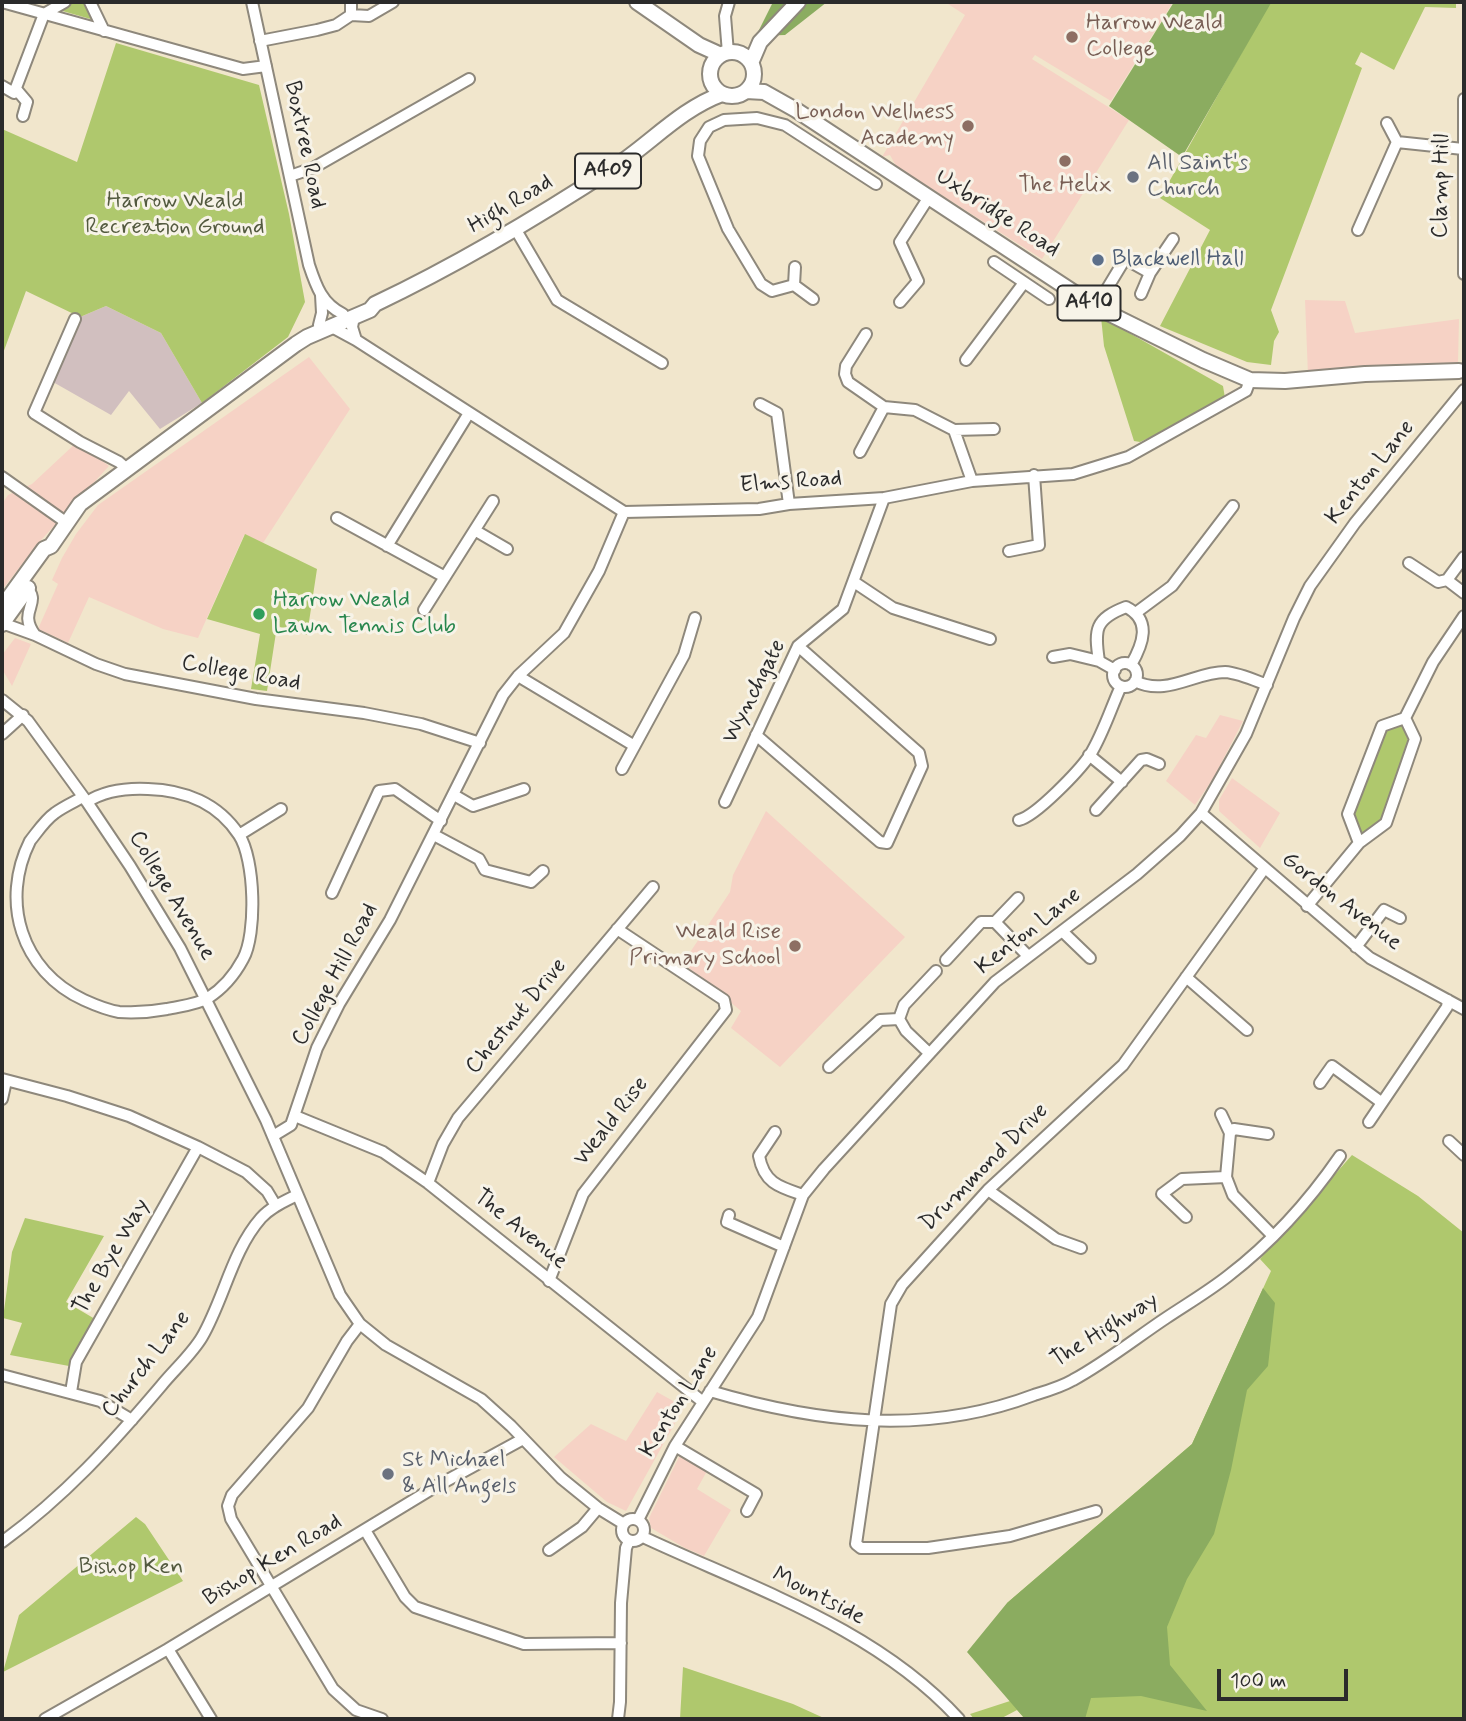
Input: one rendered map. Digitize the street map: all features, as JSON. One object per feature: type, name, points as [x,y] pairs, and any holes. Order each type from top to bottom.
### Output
[{"type":"main road","name":"Uxbridge Road","points":[[636,2],[699,45],[734,61],[764,92],[796,110],[1096,307],[1203,360],[1250,380],[1285,381],[1365,374],[1463,372]]},
{"type":"main road","points":[[722,94],[711,81],[760,42],[798,2]]},
{"type":"main road","points":[[734,61],[746,91]]},
{"type":"main road","name":"High Road","points":[[695,106],[711,81]]},
{"type":"main road","name":"Uxbridge Road","points":[[722,94],[737,96],[746,91],[764,92]]},
{"type":"main road","name":"High Road","points":[[2,607],[25,585],[51,553],[51,546],[80,504],[307,337],[312,328],[326,326],[366,303],[375,304],[437,274],[516,230],[619,164],[695,106],[722,94]]},
{"type":"main road","name":"High Road","points":[[2,624],[25,585]]},
{"type":"street","points":[[2,2],[243,69],[265,66]]},
{"type":"street","points":[[2,86],[14,93],[44,14],[65,2]]},
{"type":"street","points":[[90,2],[104,31]]},
{"type":"street","name":"Boxtree Road","points":[[251,2],[309,265],[321,295],[326,326]]},
{"type":"street","points":[[351,2],[351,15]]},
{"type":"street","points":[[260,41],[317,30],[336,24],[351,15],[369,16],[393,2]]},
{"type":"street","points":[[729,2],[724,16],[734,61]]},
{"type":"street","points":[[290,176],[313,168],[468,79]]},
{"type":"street","points":[[16,89],[27,102],[23,116]]},
{"type":"street","name":"Clamp Hill","points":[[1464,99],[1464,274]]},
{"type":"street","points":[[695,106],[709,127]]},
{"type":"street","points":[[793,285],[772,291],[761,284],[728,229],[698,156],[700,141],[709,127],[724,120],[757,118],[785,125],[872,181],[877,163]]},
{"type":"street","points":[[1387,123],[1397,142]]},
{"type":"street","points":[[1397,142],[1464,149]]},
{"type":"street","points":[[1358,230],[1397,142]]},
{"type":"street","points":[[900,302],[918,281],[901,242],[929,197]]},
{"type":"street","points":[[516,230],[557,300],[662,363]]},
{"type":"street","points":[[1141,294],[1150,273],[1173,239]]},
{"type":"street","points":[[1096,307],[1125,259],[1150,273]]},
{"type":"street","points":[[994,262],[1049,299]]},
{"type":"street","points":[[793,285],[795,267]]},
{"type":"street","points":[[966,360],[1043,272]]},
{"type":"street","points":[[793,285],[813,299]]},
{"type":"street","name":"Boxtree Road","points":[[321,295],[332,309],[348,315]]},
{"type":"street","points":[[348,315],[356,340]]},
{"type":"street","points":[[75,319],[34,413],[127,469]]},
{"type":"street","points":[[326,326],[356,340],[624,512]]},
{"type":"street","points":[[866,334],[848,363],[845,374],[851,384],[884,407],[915,410],[954,430],[994,429]]},
{"type":"street","name":"Elms Road","points":[[624,512],[759,509],[789,504],[884,498],[972,481],[1073,474],[1128,457],[1246,391],[1250,380]]},
{"type":"street","name":"Kenton Lane","points":[[638,1520],[674,1446],[758,1317],[803,1195],[995,982],[1154,860],[1201,813],[1235,756],[1310,586],[1355,523],[1464,390]]},
{"type":"street","points":[[760,404],[777,413],[789,504]]},
{"type":"street","points":[[860,452],[884,407]]},
{"type":"street","points":[[387,546],[469,413]]},
{"type":"street","points":[[954,430],[972,481]]},
{"type":"street","points":[[1009,551],[1039,545],[1034,475]]},
{"type":"street","points":[[2,477],[67,523]]},
{"type":"street","name":"Wynchgate","points":[[725,802],[798,646],[844,609],[884,498]]},
{"type":"street","points":[[424,610],[493,501]]},
{"type":"street","points":[[1137,612],[1172,586],[1233,506]]},
{"type":"street","name":"College Hill Road","points":[[273,1136],[290,1125],[295,1116],[323,1037],[339,1004],[390,920],[503,695],[518,676],[564,634],[599,571],[624,512]]},
{"type":"street","points":[[337,519],[445,577]]},
{"type":"street","points":[[476,531],[507,549]]},
{"type":"street","points":[[1409,563],[1438,582],[1447,579],[1464,557]]},
{"type":"street","points":[[1447,579],[1464,593]]},
{"type":"street","points":[[854,582],[893,608],[990,639]]},
{"type":"street","points":[[25,585],[33,599],[26,618],[35,635]]},
{"type":"street","points":[[1099,661],[1096,642],[1098,625],[1106,615],[1126,607],[1137,612],[1142,624],[1143,641],[1131,665]]},
{"type":"street","points":[[1359,843],[1348,814],[1382,726],[1405,718],[1433,662],[1464,616]]},
{"type":"street","points":[[622,768],[684,655],[695,618]]},
{"type":"street","name":"College Road","points":[[2,624],[35,635],[96,664],[125,674],[256,699],[364,713],[421,724],[480,743]]},
{"type":"street","points":[[756,735],[880,842],[887,844],[922,766],[919,753],[798,646]]},
{"type":"street","points":[[1053,657],[1070,654],[1099,661],[1115,670]]},
{"type":"street","points":[[1124,663],[1131,665],[1136,670],[1135,681],[1129,686],[1121,686],[1114,677],[1115,670],[1124,663]]},
{"type":"street","points":[[1135,681],[1139,684],[1168,686],[1225,672],[1267,685]]},
{"type":"street","points":[[518,676],[633,745]]},
{"type":"street","points":[[1019,820],[1027,818],[1051,797],[1089,755],[1121,686]]},
{"type":"street","name":"College Avenue","points":[[2,700],[23,715],[85,800],[152,901],[207,998],[273,1136]]},
{"type":"street","points":[[2,733],[23,715]]},
{"type":"street","points":[[1307,906],[1359,843],[1386,823],[1415,739],[1405,718]]},
{"type":"street","points":[[1089,755],[1122,782]]},
{"type":"street","points":[[1096,810],[1142,760],[1147,759],[1159,764]]},
{"type":"street","points":[[135,789],[167,790],[195,797],[218,812],[239,835],[246,851],[250,879],[251,927],[244,958],[225,985],[207,998],[150,1012],[118,1012],[96,1005],[72,995],[48,979],[15,933],[9,909],[11,876],[22,851],[55,812],[85,800],[100,794],[135,789]]},
{"type":"street","points":[[332,893],[379,791],[395,789],[441,821]]},
{"type":"street","points":[[454,795],[473,806],[524,789]]},
{"type":"street","points":[[239,835],[281,809]]},
{"type":"street","name":"Gordon Avenue","points":[[1201,813],[1370,958],[1464,1009]]},
{"type":"street","points":[[434,835],[479,859],[485,870],[531,882],[543,871]]},
{"type":"street","name":"Drummond Drive","points":[[1096,1510],[1010,1536],[928,1548],[861,1548],[856,1544],[891,1304],[902,1285],[988,1190],[1123,1065],[1264,869]]},
{"type":"street","name":"Chestnut Drive","points":[[428,1183],[443,1144],[458,1118],[653,887]]},
{"type":"street","points":[[995,922],[1017,898]]},
{"type":"street","points":[[1356,947],[1384,910],[1400,918]]},
{"type":"street","points":[[946,960],[981,922],[995,922],[1028,956]]},
{"type":"street","name":"Weald Rise","points":[[550,1281],[583,1194],[726,1010],[724,1000],[617,929]]},
{"type":"street","points":[[1062,931],[1090,958]]},
{"type":"street","points":[[899,1019],[904,1006],[936,971]]},
{"type":"street","points":[[1186,977],[1247,1030]]},
{"type":"street","points":[[1369,1122],[1447,1007],[1448,1000]]},
{"type":"street","points":[[899,1019],[906,1031],[929,1053]]},
{"type":"street","points":[[829,1067],[880,1020],[899,1019]]},
{"type":"street","points":[[1320,1083],[1332,1066],[1381,1102]]},
{"type":"street","points":[[2,1099],[4,1080],[129,1116],[246,1172],[267,1191],[276,1206]]},
{"type":"street","points":[[1221,1114],[1230,1133],[1226,1177],[1233,1195],[1273,1236]]},
{"type":"street","name":"The Avenue","points":[[295,1116],[383,1152],[428,1183],[703,1402]]},
{"type":"street","points":[[1230,1133],[1234,1129],[1268,1134]]},
{"type":"street","points":[[775,1132],[759,1156],[761,1170],[773,1183],[803,1195]]},
{"type":"street","points":[[273,1136],[340,1295],[360,1324],[386,1345],[481,1399],[561,1478],[598,1508],[624,1524]]},
{"type":"street","points":[[1449,1142],[1464,1155]]},
{"type":"street","name":"The Bye Way","points":[[71,1392],[76,1362],[198,1147]]},
{"type":"street","name":"The Highway","points":[[710,1391],[765,1407],[816,1417],[874,1422],[942,1417],[1003,1407],[1072,1381],[1228,1276],[1273,1236],[1323,1180],[1340,1156]]},
{"type":"street","points":[[1186,1217],[1162,1194],[1182,1179],[1226,1177]]},
{"type":"street","points":[[988,1190],[1056,1239],[1081,1248]]},
{"type":"street","name":"Church Lane","points":[[2,1542],[34,1518],[83,1474],[202,1338],[240,1251],[261,1218],[297,1195]]},
{"type":"street","points":[[729,1214],[727,1222],[784,1247]]},
{"type":"street","points":[[360,1324],[346,1341],[308,1408],[232,1495],[228,1506],[231,1519],[270,1587],[333,1689],[356,1710],[382,1719]]},
{"type":"street","points":[[2,1377],[100,1401],[132,1420]]},
{"type":"street","name":"Bishop Ken Road","points":[[45,1719],[168,1649],[435,1487],[523,1439]]},
{"type":"street","points":[[674,1446],[756,1494],[747,1511]]},
{"type":"street","points":[[549,1550],[582,1527],[598,1508]]},
{"type":"street","points":[[629,1520],[638,1520],[645,1527],[643,1537],[637,1542],[629,1541],[622,1534],[624,1524],[629,1520]]},
{"type":"street","points":[[365,1530],[405,1597],[415,1607],[524,1644],[621,1643]]},
{"type":"street","name":"Mountside","points":[[643,1537],[832,1625],[892,1660],[959,1719]]},
{"type":"street","points":[[618,1719],[621,1603],[629,1541]]},
{"type":"street","points":[[168,1649],[211,1719]]},
{"type":"shaded area","points":[[945,2],[1173,2],[1111,101],[1035,55],[1032,59],[1129,120],[1042,259],[896,166],[890,155],[882,157],[965,15]]},
{"type":"shaded area","points":[[1305,300],[1345,301],[1355,333],[1459,319],[1458,363],[1308,375]]},
{"type":"shaded area","points":[[106,306],[161,333],[202,403],[160,429],[129,391],[111,415],[53,382],[80,317]]},
{"type":"shaded area","points":[[309,357],[350,409],[263,543],[244,535],[198,638],[163,629],[89,597],[68,643],[38,629],[58,584],[52,580],[62,558],[98,505]]},
{"type":"shaded area","points":[[77,442],[109,466],[42,539],[2,590],[2,504],[8,495],[32,484]]},
{"type":"shaded area","points":[[15,638],[31,644],[12,686],[2,669],[2,655]]},
{"type":"shaded area","points":[[1220,715],[1243,721],[1213,779],[1195,805],[1166,781],[1196,735],[1206,738]]},
{"type":"shaded area","points":[[1232,778],[1280,813],[1260,848],[1219,811],[1219,800]]},
{"type":"shaded area","name":"Weald Rise Primary School","points":[[766,811],[905,937],[780,1067],[731,1028],[741,1011],[683,963],[730,892],[733,875]]},
{"type":"shaded area","points":[[657,1392],[684,1407],[626,1511],[607,1502],[554,1457],[591,1424],[626,1441]]},
{"type":"shaded area","points":[[680,1455],[707,1471],[697,1489],[731,1510],[704,1556],[651,1528],[649,1518]]},
{"type":"green space","points":[[71,2],[86,2],[94,20],[59,10]]},
{"type":"green space","points":[[773,2],[827,2],[785,35],[756,36]]},
{"type":"green space","points":[[1174,2],[1271,3],[1182,157],[1109,106]]},
{"type":"green space","points":[[1270,2],[1456,2],[1456,8],[1425,7],[1394,70],[1361,52],[1355,64],[1362,68],[1271,310],[1279,332],[1274,341],[1271,365],[1247,362],[1160,326],[1210,230],[1160,198]]},
{"type":"green space","name":"Harrow Weald Recreation Ground","points":[[116,43],[259,85],[289,214],[305,302],[288,337],[202,403],[161,333],[106,306],[80,317],[26,291],[2,356],[2,129],[77,162]]},
{"type":"green space","points":[[1101,317],[1223,386],[1225,398],[1204,412],[1140,442],[1134,441],[1104,346]]},
{"type":"green space","name":"Harrow Weald Lawn Tennis Club","points":[[245,534],[317,569],[307,635],[277,626],[267,691],[251,689],[260,634],[207,619]]},
{"type":"green space","points":[[1402,724],[1410,746],[1383,818],[1362,836],[1351,813],[1385,730]]},
{"type":"green space","points":[[1352,1155],[1418,1196],[1464,1233],[1464,1719],[1025,1719],[1017,1710],[1000,1719],[974,1719],[970,1714],[1010,1701],[1007,1603],[1192,1444],[1271,1271],[1260,1259]]},
{"type":"green space","points":[[25,1218],[104,1236],[66,1302],[95,1319],[69,1366],[10,1355],[22,1323],[3,1318],[12,1252]]},
{"type":"green space","points":[[1263,1288],[1275,1303],[1268,1366],[1247,1390],[1231,1470],[1214,1534],[1187,1579],[1167,1627],[1170,1665],[1207,1711],[1141,1696],[1091,1698],[1085,1719],[1025,1719],[967,1652],[1007,1603],[1192,1444]]},
{"type":"green space","name":"Bishop Ken","points":[[136,1517],[145,1524],[183,1581],[3,1672],[19,1615]]},
{"type":"green space","points":[[683,1667],[793,1704],[826,1719],[680,1719]]},
{"type":"place","name":"Harrow Weald College","points":[[1072,37]]},
{"type":"place","name":"London Wellness Academy","points":[[968,126]]},
{"type":"place","name":"The Helix","points":[[1065,161]]},
{"type":"place","name":"All Saint's Church","points":[[1133,177]]},
{"type":"place","name":"Blackwell Hall","points":[[1098,260]]},
{"type":"place","name":"Harrow Weald Lawn Tennis Club","points":[[259,614]]},
{"type":"place","name":"Weald Rise Primary School","points":[[795,946]]},
{"type":"place","name":"St Michael & All Angels","points":[[388,1474]]}]
